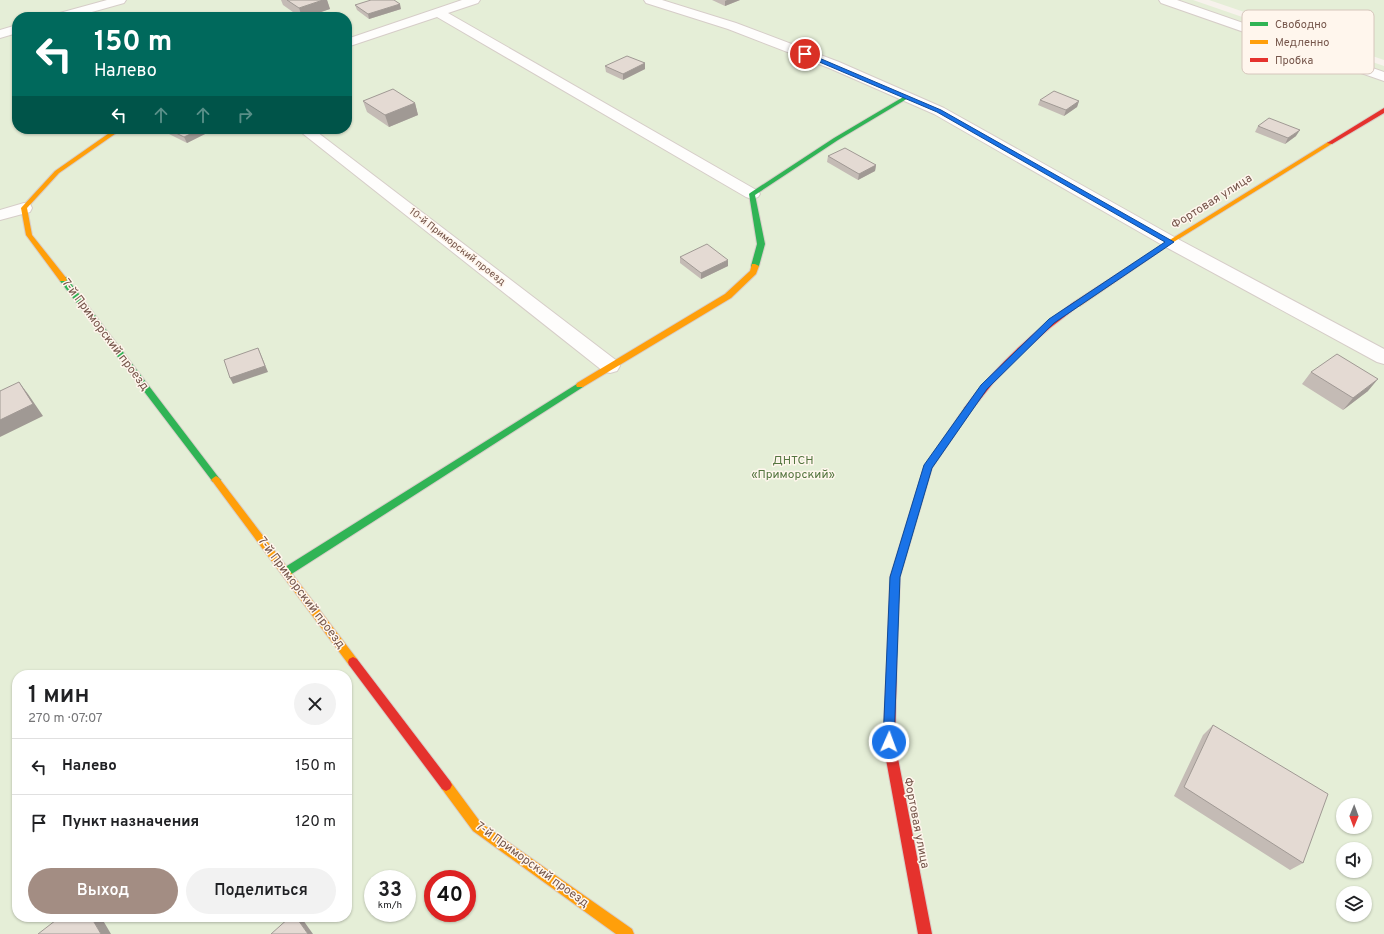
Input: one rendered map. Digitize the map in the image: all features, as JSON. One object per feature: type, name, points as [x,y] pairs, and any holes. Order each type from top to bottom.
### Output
[{"type":"street","points":[[78,12],[120,0]]},
{"type":"street","points":[[352,41],[474,0]]},
{"type":"street","points":[[650,0],[732,26],[834,66],[939,111],[1170,242],[1384,357]]},
{"type":"street","points":[[1165,0],[1242,27]]},
{"type":"street","points":[[438,12],[752,194]]},
{"type":"street","points":[[0,34],[12,30]]},
{"type":"street","points":[[1374,73],[1384,76]]},
{"type":"street","points":[[752,194],[836,139],[907,97]]},
{"type":"street","name":"Фортовая улица","points":[[925,934],[889,742],[895,577],[928,467],[984,387],[1052,321],[1170,242],[1384,110]]},
{"type":"street","points":[[0,215],[24,208],[57,172],[111,134]]},
{"type":"street","name":"10-й Приморский проезд","points":[[310,134],[610,366]]},
{"type":"street","points":[[286,572],[610,366],[728,296],[753,272],[760,244],[752,194]]},
{"type":"street","name":"7-й Приморский проезд","points":[[24,208],[29,235],[286,572],[477,827],[626,934]]},
{"type":"green space","name":"ДНТСН «Приморский»","points":[[0,0],[1193,0],[1242,17],[1242,74],[1374,74],[1374,63],[1384,66],[1384,934],[0,934]]},
{"type":"green space","points":[[1209,0],[1384,0],[1384,60],[1374,57],[1374,10],[1242,10],[1242,11]]},
{"type":"building","points":[[287,0],[323,0],[299,8]]},
{"type":"building","points":[[371,0],[394,0],[400,4],[368,14],[355,5]]},
{"type":"building","points":[[627,56],[645,63],[623,74],[605,66]]},
{"type":"building","points":[[393,89],[415,103],[385,115],[363,101]]},
{"type":"building","points":[[1054,91],[1079,101],[1066,110],[1040,100]]},
{"type":"building","points":[[1269,118],[1300,130],[1288,138],[1258,126]]},
{"type":"building","points":[[178,134],[190,134],[184,137]]},
{"type":"building","points":[[845,148],[876,165],[859,174],[828,156]]},
{"type":"building","points":[[707,244],[728,260],[701,273],[680,257]]},
{"type":"building","points":[[258,348],[265,366],[230,378],[224,360]]},
{"type":"building","points":[[1337,354],[1378,379],[1353,398],[1311,372]]},
{"type":"building","points":[[19,382],[33,404],[0,420],[0,391]]},
{"type":"building","points":[[1213,725],[1328,794],[1303,863],[1184,787]]},
{"type":"building","points":[[54,922],[94,922],[101,934],[38,934]]},
{"type":"building","points":[[284,922],[300,922],[308,934],[271,934]]},
{"type":"traffic: fast","points":[[755,266],[761,244],[752,194],[836,139],[907,97]]},
{"type":"traffic: fast","points":[[63,279],[216,480]]},
{"type":"traffic: fast","points":[[286,572],[580,385]]},
{"type":"traffic: fast","points":[[892,658],[895,577],[928,467],[968,409]]},
{"type":"traffic: slow","points":[[63,279],[29,235],[24,208],[57,172],[112,134]]},
{"type":"traffic: slow","points":[[1077,304],[1170,242],[1330,143]]},
{"type":"traffic: slow","points":[[580,385],[728,296],[753,272],[755,266]]},
{"type":"traffic: slow","points":[[216,480],[353,662]]},
{"type":"traffic: slow","points":[[446,785],[477,827],[627,934]]},
{"type":"traffic: jam","points":[[1330,143],[1384,110]]},
{"type":"traffic: jam","points":[[968,409],[991,380],[1018,352],[1047,326],[1077,304]]},
{"type":"traffic: jam","points":[[892,658],[889,743],[925,934]]},
{"type":"traffic: jam","points":[[353,662],[446,785]]},
{"type":"route","points":[[805,54],[939,111],[1170,242],[1052,321],[984,387],[928,467],[895,577],[889,742]]}]
